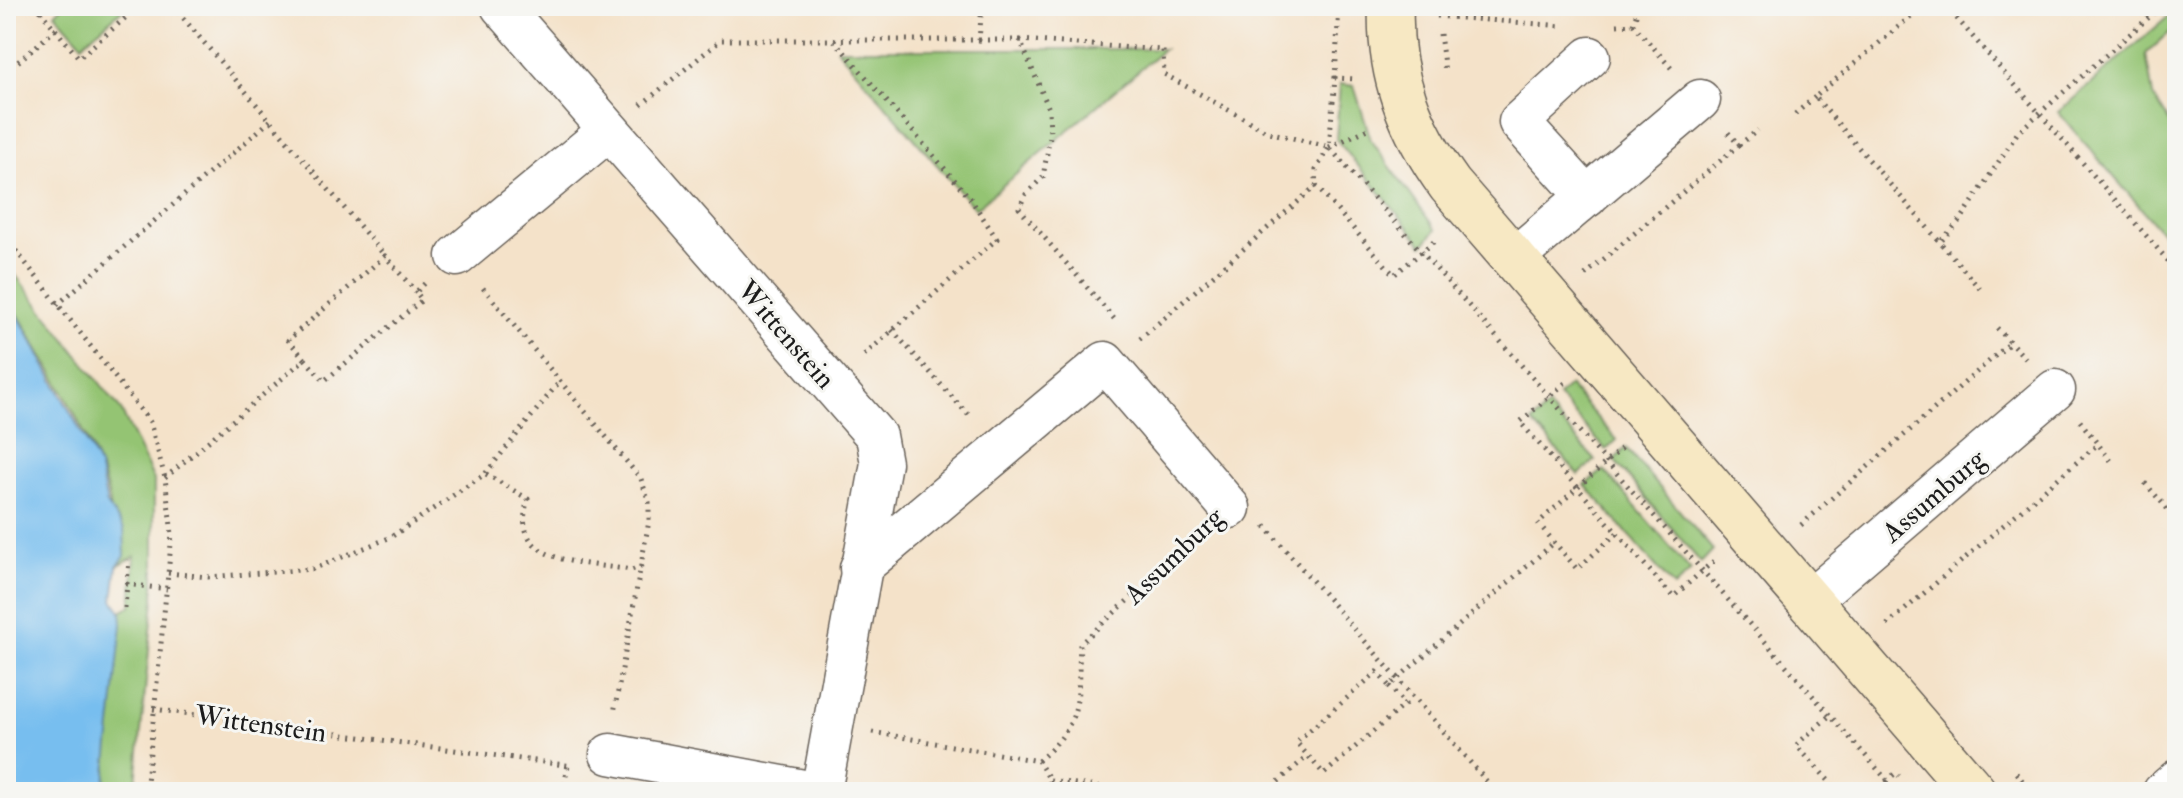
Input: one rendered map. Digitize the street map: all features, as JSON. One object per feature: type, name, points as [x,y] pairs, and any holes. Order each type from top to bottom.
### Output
[{"type":"street","name":"Wittenstein","points":[[501,6],[876,436],[881,463],[821,792]]},
{"type":"street","points":[[1391,6],[1390,41],[1396,81],[1406,112],[1431,159],[1596,356],[1811,599],[1974,792]]},
{"type":"street","points":[[1587,197],[1519,122],[1588,36]]},
{"type":"street","points":[[1513,259],[1700,100]]},
{"type":"street","points":[[457,256],[608,131]]},
{"type":"street","points":[[860,568],[1121,346]]},
{"type":"street","name":"Assumburg","points":[[1121,346],[1230,508]]},
{"type":"street","name":"Assumburg","points":[[1811,599],[2055,390]]},
{"type":"street","points":[[595,761],[814,792]]},
{"type":"street","points":[[2163,792],[2177,780]]},
{"type":"path","points":[[48,6],[41,12],[79,58],[139,6]]},
{"type":"path","points":[[173,6],[271,120],[422,300],[324,381],[288,340],[385,256]]},
{"type":"path","points":[[979,40],[982,6]]},
{"type":"path","points":[[1339,6],[1329,147],[1316,170],[1316,186],[1394,275],[1470,209]]},
{"type":"path","points":[[1437,16],[1588,36],[1633,24],[1639,6]]},
{"type":"path","points":[[1795,114],[1923,6]]},
{"type":"path","points":[[1946,6],[2177,271]]},
{"type":"path","points":[[1942,240],[1962,218],[2018,132],[2162,6]]},
{"type":"path","points":[[6,72],[56,29]]},
{"type":"path","points":[[608,131],[721,40],[1020,40],[1163,50],[1164,74],[1268,132],[1329,147],[1704,570],[1828,717],[1887,780]]},
{"type":"path","points":[[831,384],[997,239],[970,198],[834,40]]},
{"type":"path","points":[[1020,40],[1049,109],[1050,136],[1043,177],[1026,194],[1019,208],[1121,346],[1316,186]]},
{"type":"path","points":[[1335,78],[1396,81]]},
{"type":"path","points":[[1815,97],[1942,240],[1981,290]]},
{"type":"path","points":[[57,305],[271,120]]},
{"type":"path","points":[[1739,145],[1758,130]]},
{"type":"path","points":[[6,238],[150,422],[165,478],[172,534],[146,792]]},
{"type":"path","points":[[416,292],[457,256],[641,479],[649,502],[649,521],[607,753],[595,761]]},
{"type":"path","points":[[2164,257],[2177,262]]},
{"type":"path","points":[[892,330],[940,383]]},
{"type":"path","points":[[1801,525],[2010,343]]},
{"type":"path","points":[[1596,356],[1520,422],[1673,597],[1748,531]]},
{"type":"path","points":[[165,478],[305,359]]},
{"type":"path","points":[[168,573],[208,577],[313,569],[391,537],[485,474],[560,381]]},
{"type":"path","points":[[1617,533],[1577,569],[1538,523],[1653,422]]},
{"type":"path","points":[[1887,625],[2098,444]]},
{"type":"path","points":[[485,474],[528,499],[523,515],[525,533],[532,547],[553,557],[631,570],[641,567]]},
{"type":"path","points":[[2145,483],[2177,520]]},
{"type":"path","points":[[1230,508],[1250,509],[1496,792]]},
{"type":"path","name":"Assumburg","points":[[1038,761],[1062,741],[1076,714],[1080,644],[1230,508]]},
{"type":"path","points":[[1389,686],[1555,542]]},
{"type":"path","points":[[125,608],[129,560]]},
{"type":"path","points":[[126,584],[167,589]]},
{"type":"path","points":[[1377,672],[1389,686],[1405,704],[1324,774],[1296,742],[1377,672]]},
{"type":"path","name":"Wittenstein","points":[[153,709],[568,765],[595,761]]},
{"type":"path","points":[[1828,717],[1796,745],[1839,792]]},
{"type":"path","points":[[832,724],[1038,761],[1050,780],[1049,792]]},
{"type":"path","points":[[1266,792],[1308,756]]},
{"type":"path","points":[[563,792],[568,765]]},
{"type":"path","points":[[1874,792],[1896,773],[1904,783]]},
{"type":"path","points":[[1050,780],[1129,792]]},
{"type":"green space","points":[[63,6],[127,6],[82,44],[55,13]]},
{"type":"green space","points":[[2177,9],[2177,26],[2146,54],[2153,96],[2177,134],[2177,250],[2058,112]]},
{"type":"green space","points":[[837,49],[1164,49],[975,209]]},
{"type":"green space","points":[[1340,84],[1354,86],[1371,140],[1436,230],[1423,245],[1336,139]]},
{"type":"green space","points":[[6,263],[121,410],[154,480],[154,600],[135,792],[104,792],[121,611],[131,606],[135,556],[117,566],[112,513],[102,474],[66,398],[6,293]]},
{"type":"green space","points":[[1569,386],[1617,440],[1606,450],[1558,396]]},
{"type":"green space","points":[[1548,407],[1595,460],[1579,475],[1532,422]]},
{"type":"green space","points":[[1626,448],[1713,550],[1701,563],[1614,460]]},
{"type":"green space","points":[[1604,470],[1691,571],[1674,587],[1585,485]]},
{"type":"water","points":[[6,293],[99,465],[107,504],[124,529],[125,556],[117,566],[113,600],[121,611],[122,624],[104,792],[6,792]]}]
